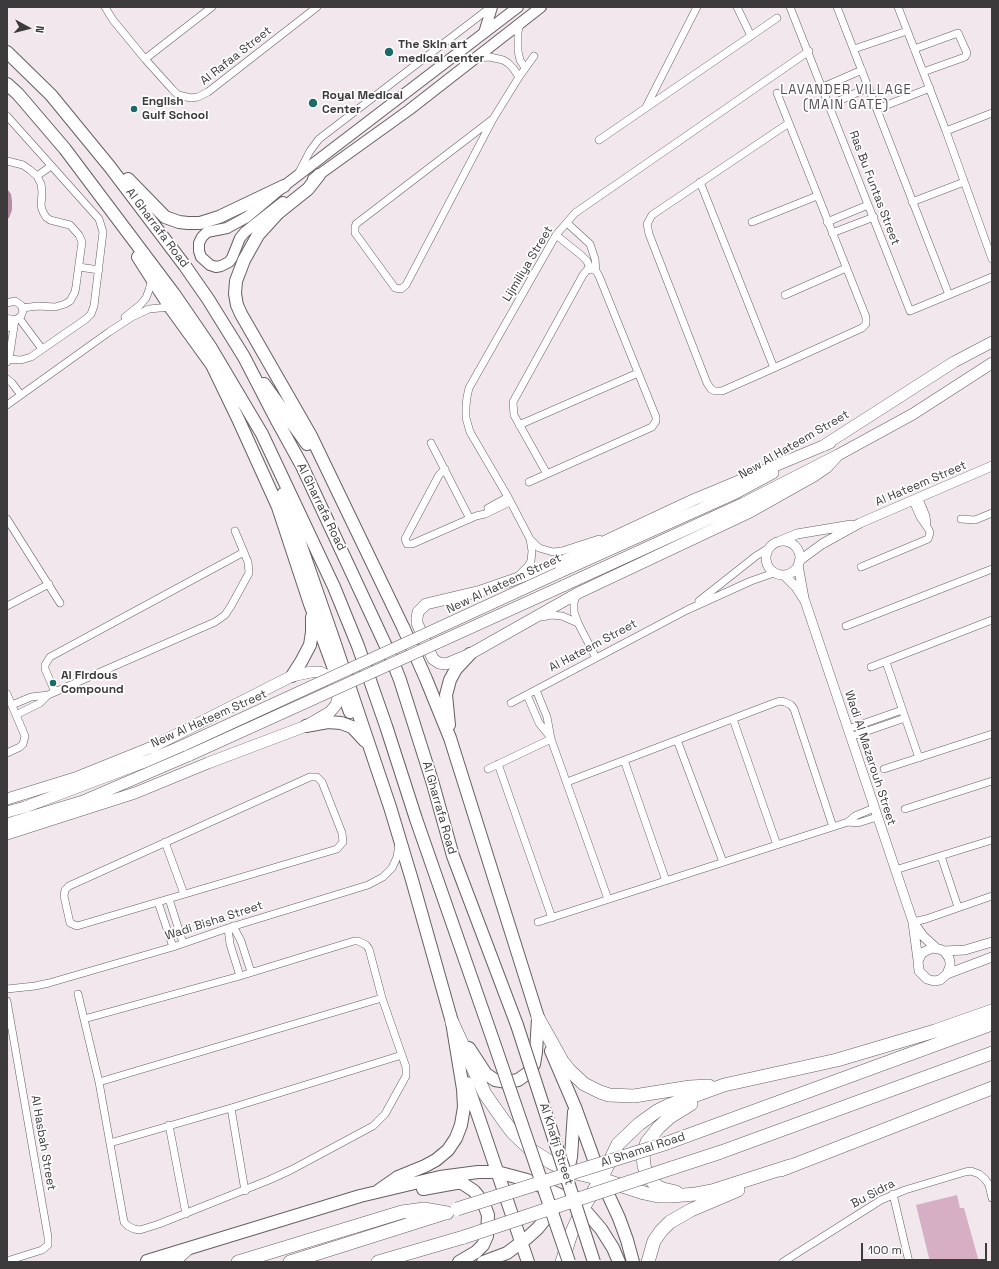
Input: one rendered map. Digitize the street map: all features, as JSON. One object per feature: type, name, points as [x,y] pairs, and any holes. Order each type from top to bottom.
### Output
[{"type":"highway","name":"Al Gharrafa Road","points":[[7,52],[51,95],[110,167],[185,266],[208,299],[244,357],[302,466],[391,657],[400,680],[433,784],[453,856],[517,1025]]},
{"type":"highway","name":"Al Gharrafa Road","points":[[7,84],[23,100],[65,149],[174,294],[207,342],[262,434],[334,587],[358,646],[416,819],[493,1040]]},
{"type":"highway","points":[[110,167],[135,186],[157,210],[165,216],[179,222],[188,223],[200,223],[219,217],[284,186]]},
{"type":"highway","points":[[319,175],[308,190],[278,213],[258,235],[244,260],[236,280],[235,294],[237,305],[311,436],[403,627],[450,738],[538,1018],[601,1179],[619,1218],[633,1262]]},
{"type":"highway","points":[[107,204],[113,218],[170,308],[212,365],[278,507],[310,604],[350,712],[355,718],[362,722]]},
{"type":"highway","points":[[244,357],[331,478]]},
{"type":"highway","points":[[262,434],[362,722],[418,898],[452,1022],[459,1061],[463,1089],[463,1112],[461,1125],[452,1144],[448,1150],[436,1160],[426,1166],[398,1177],[378,1191]]},
{"type":"highway","points":[[292,676],[310,645],[312,621],[310,604]]},
{"type":"highway","points":[[450,738],[446,695],[447,688],[452,674],[470,654]]},
{"type":"highway","points":[[306,726],[328,722],[341,723],[352,727],[369,745]]},
{"type":"highway","points":[[562,1262],[571,1234],[583,1208],[601,1179],[618,1144],[639,1124],[653,1114],[669,1105],[724,1085],[837,1060],[935,1031],[992,1011]]},
{"type":"highway","points":[[452,1022],[486,1074],[496,1080],[507,1082],[518,1080],[528,1073],[534,1064],[538,1018]]},
{"type":"highway","points":[[538,1018],[562,1061],[570,1071],[584,1084],[605,1093],[634,1096],[690,1087],[724,1085]]},
{"type":"highway","points":[[452,1022],[485,1094],[513,1133],[534,1152],[568,1171],[601,1179],[644,1193],[658,1196],[671,1196],[712,1191],[790,1166]]},
{"type":"highway","name":"Al Shamal Road","points":[[290,1262],[667,1143],[992,1024]]},
{"type":"highway","name":"Al Khafji Street","points":[[517,1025],[594,1262]]},
{"type":"highway","name":"Al Khafji Street","points":[[493,1040],[569,1262]]},
{"type":"highway","points":[[378,1262],[464,1237],[721,1152],[992,1053]]},
{"type":"highway","points":[[459,1061],[520,1243],[528,1262]]},
{"type":"highway","points":[[696,1194],[670,1191],[658,1186],[649,1178],[646,1172],[643,1154],[647,1142],[670,1117],[724,1085]]},
{"type":"highway","points":[[648,1262],[657,1236],[665,1226],[674,1219],[691,1210],[790,1166],[992,1088]]},
{"type":"highway","points":[[483,1262],[507,1252],[520,1243],[538,1228],[550,1213],[560,1194],[568,1171],[572,1149],[574,1107]]},
{"type":"highway","points":[[147,1261],[378,1191],[464,1172],[497,1172],[527,1180],[560,1194],[583,1208],[601,1229],[613,1248],[619,1262]]},
{"type":"highway","points":[[378,1191],[400,1192],[456,1183],[462,1183],[474,1191],[483,1202],[486,1209],[488,1221],[487,1236],[483,1245],[476,1252],[459,1262]]},
{"type":"highway","points":[[238,1262],[407,1211],[424,1209],[452,1211]]},
{"type":"highway","points":[[173,1262],[186,1250]]},
{"type":"main road","points":[[484,33],[491,7]]},
{"type":"main road","points":[[518,7],[239,222],[227,228],[207,232],[199,243],[199,251],[205,262],[216,267],[229,262],[240,238],[245,232],[319,175],[409,110],[541,7]]},
{"type":"main road","name":"New Al Hateem Street","points":[[7,812],[25,807],[147,761],[184,745],[736,493],[830,442],[954,362],[992,342]]},
{"type":"main road","name":"New Al Hateem Street","points":[[7,824],[83,801],[190,755],[744,503],[838,455],[913,414],[992,364]]},
{"type":"main road","points":[[830,442],[693,500],[561,563],[511,581],[426,604],[418,612],[416,618],[433,659],[439,663],[446,664],[470,654],[578,593],[750,512],[814,476],[827,467],[838,455]]},
{"type":"main road","points":[[7,799],[75,778],[152,747],[292,676],[311,672],[326,674],[333,682],[338,692],[336,705],[333,709],[306,726],[208,763],[135,793],[7,834]]},
{"type":"street","name":"Al Rafaa Street","points":[[105,7],[113,20],[145,59],[178,95],[191,98],[198,97],[208,92],[317,7]]},
{"type":"street","points":[[145,59],[212,7]]},
{"type":"street","points":[[296,177],[310,151],[319,139],[491,7]]},
{"type":"street","points":[[645,109],[697,7]]},
{"type":"street","points":[[737,7],[751,36]]},
{"type":"street","name":"Ras Bu Funtas Street","points":[[790,7],[809,51],[910,311],[949,295]]},
{"type":"street","points":[[837,7],[949,295],[992,277]]},
{"type":"street","points":[[898,7],[946,131],[992,260]]},
{"type":"street","points":[[600,140],[777,18]]},
{"type":"street","points":[[520,22],[518,51],[520,60],[525,68]]},
{"type":"street","points":[[854,49],[907,30]]},
{"type":"street","points":[[914,49],[958,33],[960,34],[967,53],[965,57],[923,72]]},
{"type":"street","name":"Lijmiliya Street","points":[[619,536],[601,538],[562,551],[553,552],[539,548],[530,539],[470,432],[466,418],[469,388],[556,235],[575,213],[809,51]]},
{"type":"street","points":[[493,119],[356,224],[355,233],[395,288],[401,289],[406,285],[493,119],[534,56]]},
{"type":"street","points":[[475,58],[490,57],[503,60],[513,68],[519,77]]},
{"type":"street","points":[[823,87],[862,70]]},
{"type":"street","points":[[830,105],[869,87]]},
{"type":"street","points":[[877,109],[930,88]]},
{"type":"street","points":[[777,93],[789,123],[827,222],[866,317],[865,326],[722,391],[718,391],[712,389],[707,383],[647,230],[647,224],[652,215],[789,123]]},
{"type":"street","points":[[946,131],[992,113]]},
{"type":"street","points":[[7,116],[101,223],[103,232],[94,306],[91,314],[86,319],[27,359],[8,360],[12,319]]},
{"type":"street","points":[[7,161],[23,165],[36,176],[42,192],[41,206],[43,212],[50,220],[70,225],[80,235],[82,242],[75,292],[70,301],[66,304],[55,307],[38,306],[22,308]]},
{"type":"street","points":[[36,176],[52,166]]},
{"type":"street","points":[[700,182],[774,368]]},
{"type":"street","points":[[912,202],[964,182]]},
{"type":"street","points":[[752,222],[817,196]]},
{"type":"street","points":[[827,222],[868,205]]},
{"type":"street","points":[[832,233],[874,217]]},
{"type":"street","points":[[567,223],[590,244],[595,259],[593,270]]},
{"type":"street","points":[[529,482],[652,427],[656,421],[656,417],[599,276],[581,255],[556,235]]},
{"type":"street","points":[[79,267],[99,270]]},
{"type":"street","points":[[785,295],[846,268]]},
{"type":"street","points":[[547,474],[512,411],[515,397],[583,275],[587,270],[593,270]]},
{"type":"street","points":[[109,332],[140,305],[149,290],[152,279]]},
{"type":"street","points":[[7,303],[15,301],[22,308],[22,313],[12,319],[7,328]]},
{"type":"street","points":[[7,405],[109,332],[145,311],[170,308]]},
{"type":"street","points":[[12,319],[42,349]]},
{"type":"street","points":[[519,425],[638,373]]},
{"type":"street","points":[[7,379],[21,394]]},
{"type":"street","points":[[431,443],[473,517]]},
{"type":"street","name":"Al Hateem Street","points":[[798,563],[822,544],[860,523],[992,466]]},
{"type":"street","points":[[445,469],[439,475],[405,538],[405,542],[407,544],[412,544],[473,517],[484,509],[509,500]]},
{"type":"street","points":[[861,567],[926,541],[930,536],[930,533],[927,525],[922,520],[916,500]]},
{"type":"street","points":[[961,519],[975,520],[992,513]]},
{"type":"street","points":[[7,519],[60,603]]},
{"type":"street","name":"Al Hateem Street","points":[[778,542],[797,534],[860,523]]},
{"type":"street","points":[[12,705],[31,697],[52,693],[220,619],[228,611],[248,576],[249,566],[235,531]]},
{"type":"street","name":"Lijmiliya Street","points":[[511,581],[525,570],[531,561],[532,550],[530,539]]},
{"type":"street","points":[[778,542],[792,544],[799,554],[798,563],[793,572],[784,575],[774,572],[769,568],[766,561],[766,554],[769,548],[778,542]]},
{"type":"street","name":"Al Hateem Street","points":[[687,610],[756,556],[769,548]]},
{"type":"street","points":[[52,693],[45,669],[45,664],[50,657],[244,552]]},
{"type":"street","name":"Wadi Al Mazarouh Street","points":[[798,563],[805,601],[913,922],[918,960]]},
{"type":"street","points":[[846,626],[992,569]]},
{"type":"street","name":"Al Hateem Street","points":[[511,703],[687,610],[751,580],[774,572]]},
{"type":"street","name":"Wadi Al Mazarouh Street","points":[[784,575],[796,587],[805,601]]},
{"type":"street","points":[[7,606],[49,584]]},
{"type":"street","points":[[578,593],[574,612],[596,658]]},
{"type":"street","points":[[532,618],[556,615],[578,623]]},
{"type":"street","points":[[871,667],[992,620]]},
{"type":"street","points":[[886,662],[919,758]]},
{"type":"street","points":[[536,690],[547,717],[551,738],[608,899]]},
{"type":"street","points":[[16,714],[40,703],[52,693]]},
{"type":"street","points":[[7,694],[25,736],[25,740],[20,747],[7,753]]},
{"type":"street","points":[[527,695],[539,723],[551,738]]},
{"type":"street","points":[[567,782],[780,701],[785,702],[794,709],[833,826]]},
{"type":"street","points":[[849,733],[902,710]]},
{"type":"street","points":[[849,733],[905,718]]},
{"type":"street","points":[[733,719],[777,845]]},
{"type":"street","points":[[884,769],[992,734]]},
{"type":"street","points":[[488,768],[551,738]]},
{"type":"street","points":[[677,740],[723,862]]},
{"type":"street","points":[[624,760],[666,881]]},
{"type":"street","points":[[498,764],[552,918]]},
{"type":"street","points":[[313,777],[320,779],[342,833],[342,842],[337,849],[184,894],[74,926],[69,920],[64,893],[70,886],[306,778],[313,777]]},
{"type":"street","points":[[905,809],[992,781]]},
{"type":"street","points":[[538,922],[833,826],[848,822],[858,823],[875,812]]},
{"type":"street","name":"Wadi Bisha Street","points":[[7,989],[49,983],[173,947],[230,927],[368,885],[378,881],[392,868],[397,857],[399,838]]},
{"type":"street","points":[[895,870],[992,840]]},
{"type":"street","points":[[165,842],[184,894]]},
{"type":"street","points":[[941,856],[958,907]]},
{"type":"street","points":[[913,922],[926,919],[992,896]]},
{"type":"street","points":[[169,899],[183,943]]},
{"type":"street","points":[[158,902],[173,947]]},
{"type":"street","name":"Wadi Al Mazarouh Street","points":[[913,922],[923,936],[940,950]]},
{"type":"street","points":[[230,927],[241,941],[251,972]]},
{"type":"street","points":[[230,927],[230,944],[240,976]]},
{"type":"street","points":[[78,994],[99,1082],[124,1222],[134,1229],[140,1230],[245,1191],[291,1170],[378,1122],[385,1114],[405,1081],[407,1072],[382,998],[369,949],[366,945],[358,941],[240,976],[84,1019]]},
{"type":"street","points":[[992,942],[965,950],[925,951],[918,960],[919,971],[927,979],[937,980],[947,974],[992,957]]},
{"type":"street","points":[[940,950],[949,958],[950,966],[947,974]]},
{"type":"street","points":[[99,1082],[382,998]]},
{"type":"street","name":"Al Hasbah Street","points":[[7,1001],[48,1237],[48,1245],[42,1250],[7,1261]]},
{"type":"street","points":[[110,1143],[231,1108],[402,1055]]},
{"type":"street","points":[[231,1108],[245,1191]]},
{"type":"street","points":[[169,1125],[186,1214]]},
{"type":"street","name":"Bu Sidra","points":[[783,1262],[875,1203],[892,1194],[971,1171],[979,1174],[989,1184],[992,1198]]},
{"type":"street","points":[[892,1194],[909,1262]]},
{"type":"shaded area","points":[[7,189],[11,194],[12,210],[9,218],[7,219]]},
{"type":"shaded area","points":[[957,1195],[960,1208],[964,1208],[979,1262],[930,1262],[916,1205]]},
{"type":"place","name":"The Skin art medical center","points":[[389,52]]},
{"type":"place","name":"Royal Medical Center","points":[[313,103]]},
{"type":"place","name":"English Gulf School","points":[[134,109]]},
{"type":"place","name":"Al Firdous Compound","points":[[53,683]]},
{"type":"district","name":"LAVANDER VILLAGE (MAIN GATE)","points":[[846,98]]}]
